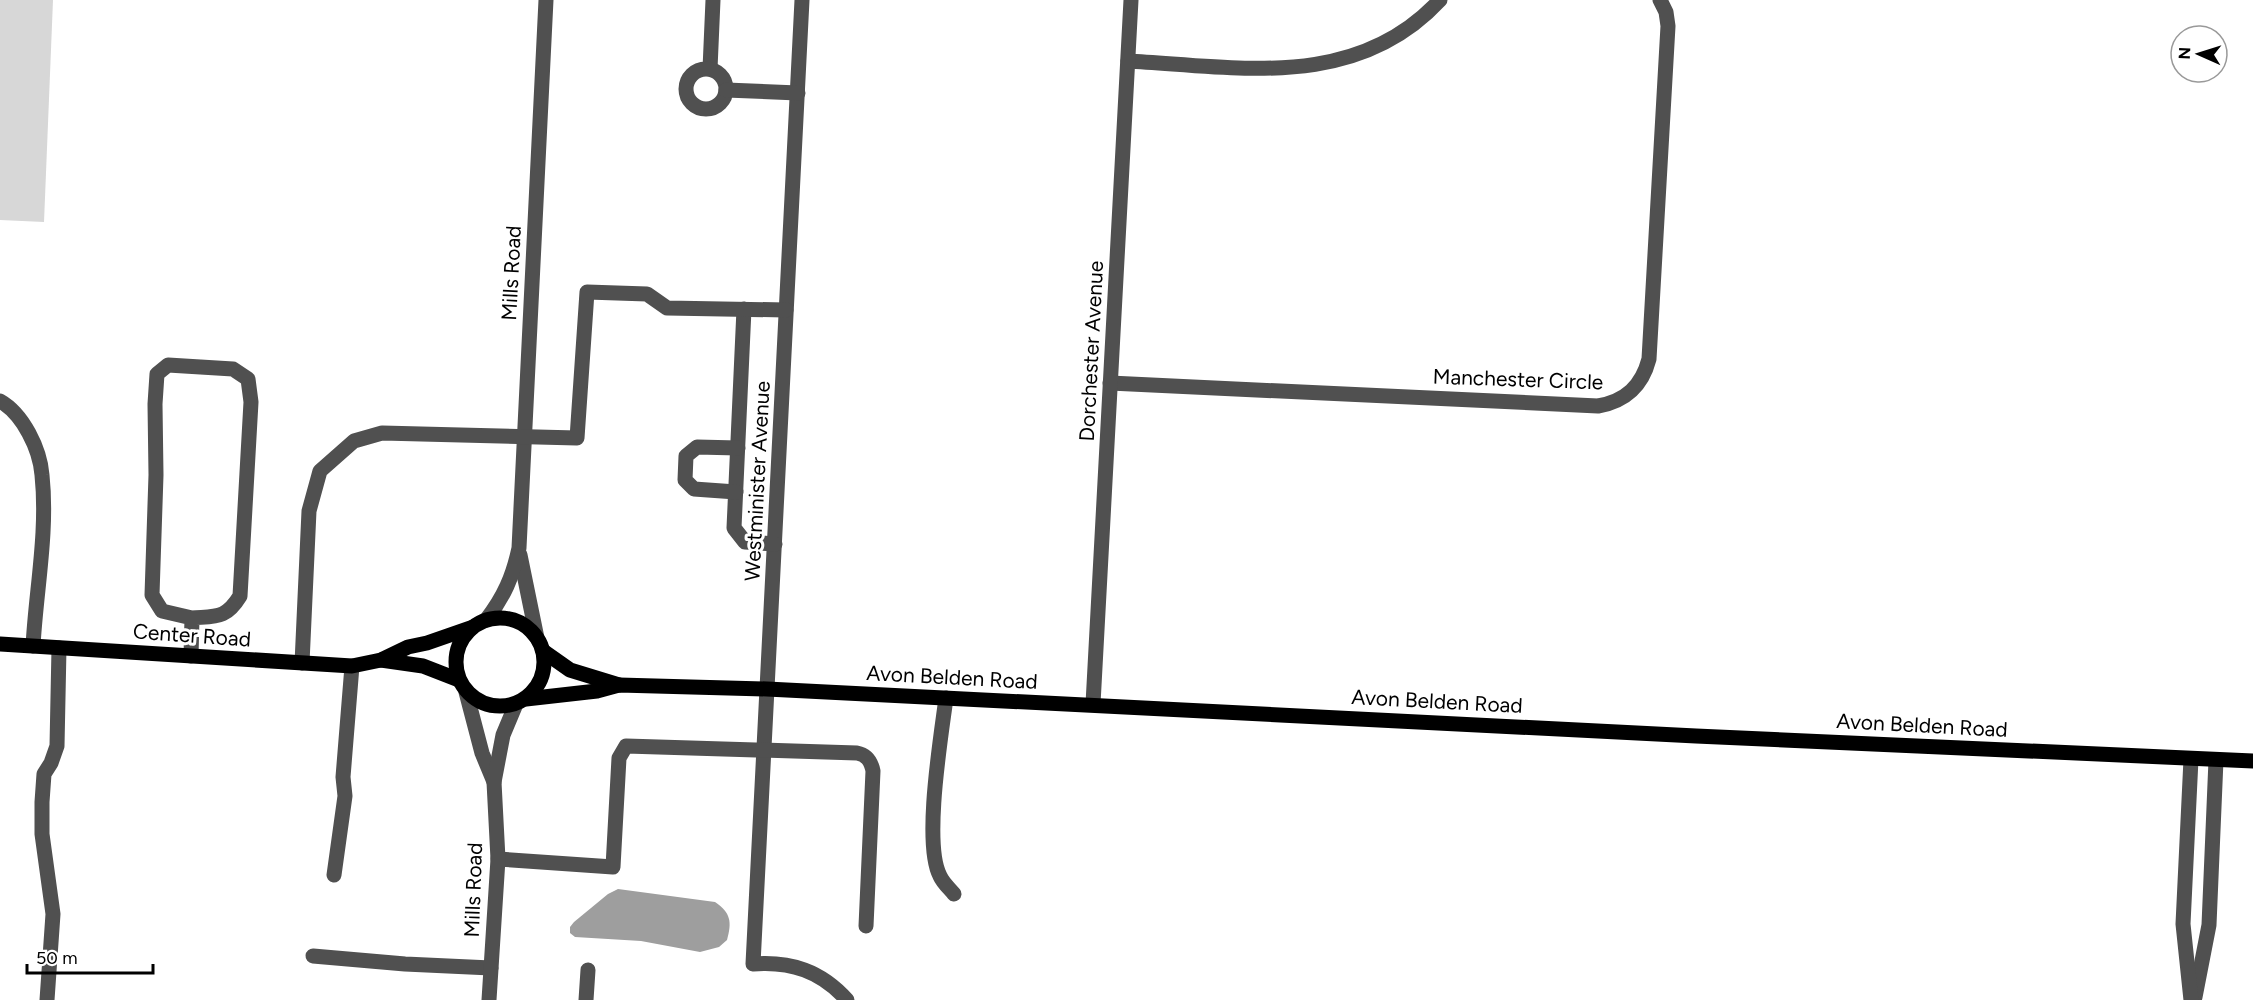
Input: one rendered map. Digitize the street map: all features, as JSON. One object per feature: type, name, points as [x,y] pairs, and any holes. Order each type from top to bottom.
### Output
[{"type":"main road","points":[[500,618],[514,620],[527,627],[540,644],[544,664],[542,676],[536,688],[521,702],[503,707],[489,706],[476,701],[462,686],[455,666],[456,651],[463,637],[479,623],[500,618]]},
{"type":"main road","name":"Center Road","points":[[0,645],[352,666],[381,660],[408,647],[427,643],[479,623]]},
{"type":"main road","name":"Avon Belden Road","points":[[540,644],[570,670],[619,685],[767,689],[1093,704],[1696,736],[2253,761]]},
{"type":"main road","name":"Center Road","points":[[381,660],[423,666],[462,686]]},
{"type":"main road","name":"Avon Belden Road","points":[[521,702],[597,691],[619,685]]},
{"type":"street","name":"Mills Road","points":[[479,623],[497,606],[510,581],[519,548],[546,0]]},
{"type":"street","points":[[710,69],[713,0]]},
{"type":"street","name":"Westminister Avenue","points":[[802,0],[753,964],[781,963],[806,970],[831,984],[847,1000]]},
{"type":"street","name":"Dorchester Avenue","points":[[1093,704],[1131,0]]},
{"type":"street","points":[[1128,61],[1270,68],[1328,63],[1383,43],[1409,28],[1440,0]]},
{"type":"street","name":"Manchester Circle","points":[[1110,383],[1598,405],[1612,403],[1625,397],[1638,385],[1646,373],[1649,359],[1668,26],[1666,12],[1660,0]]},
{"type":"street","points":[[710,69],[723,77],[726,90],[722,102],[711,109],[705,109],[692,104],[687,91],[690,78],[700,70],[710,69]]},
{"type":"street","points":[[726,90],[798,93]]},
{"type":"street","points":[[302,663],[309,512],[320,471],[354,441],[382,433],[577,438],[587,292],[647,294],[667,308],[786,310]]},
{"type":"street","points":[[744,309],[734,528],[745,542],[775,544]]},
{"type":"street","points":[[168,365],[233,369],[248,379],[251,402],[240,596],[233,608],[221,616],[192,618],[162,611],[152,595],[157,374],[168,365]]},
{"type":"street","points":[[0,401],[23,424],[34,445],[42,474],[42,561],[33,646]]},
{"type":"street","points":[[735,492],[694,489],[685,480],[686,456],[697,447],[738,448]]},
{"type":"street","name":"Mills Road","points":[[519,548],[540,644]]},
{"type":"street","points":[[191,656],[192,618]]},
{"type":"street","points":[[47,1000],[53,914],[42,834],[42,802],[44,774],[57,746],[59,648]]},
{"type":"street","points":[[334,875],[345,796],[343,777],[352,666]]},
{"type":"street","name":"Mills Road","points":[[462,686],[482,753],[494,782]]},
{"type":"street","points":[[946,698],[935,783],[934,860],[940,877],[954,894]]},
{"type":"street","name":"Mills Road","points":[[489,1000],[498,859],[494,782],[503,735],[521,702]]},
{"type":"street","points":[[498,859],[613,867],[619,758],[626,746],[857,753],[868,759],[873,771],[866,926]]},
{"type":"street","points":[[2191,759],[2183,924],[2193,1000]]},
{"type":"street","points":[[2193,1000],[2209,926],[2216,760]]},
{"type":"street","points":[[313,956],[491,968]]},
{"type":"street","points":[[586,1000],[588,970]]},
{"type":"shaded area","points":[[0,0],[53,0],[44,222],[0,220]]},
{"type":"shaded area","points":[[618,889],[715,902],[729,918],[727,940],[719,947],[700,952],[641,941],[575,937],[570,933],[570,927],[574,922],[608,894]]}]
